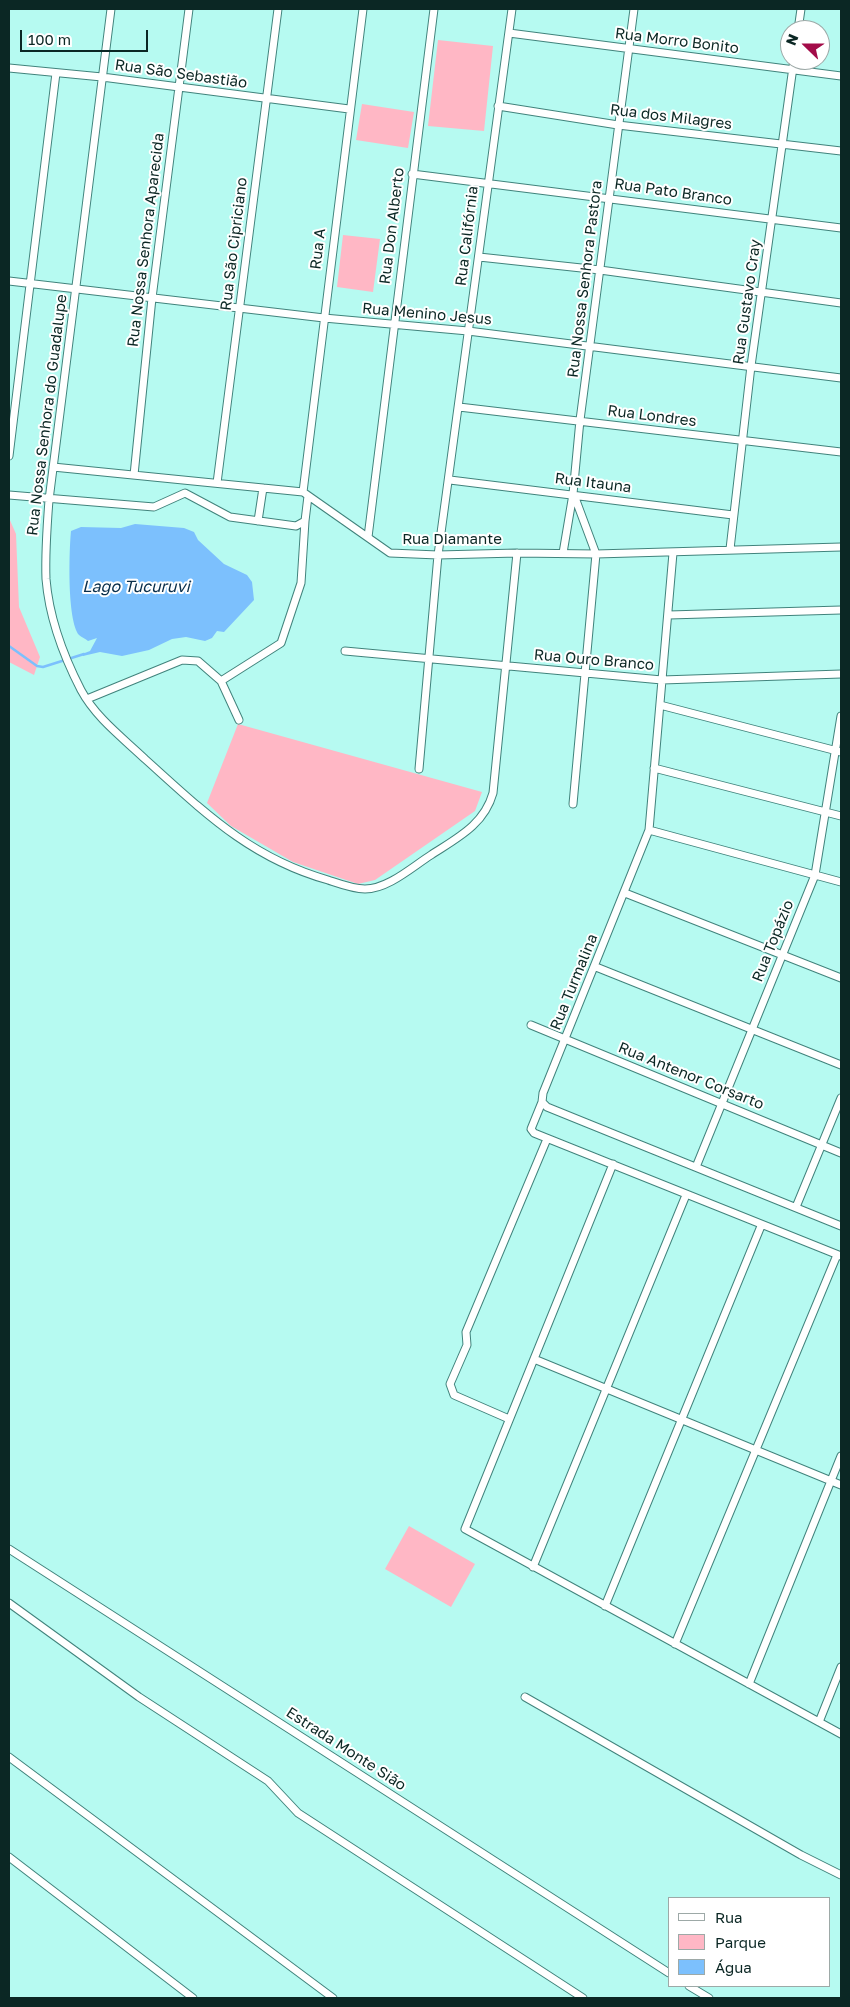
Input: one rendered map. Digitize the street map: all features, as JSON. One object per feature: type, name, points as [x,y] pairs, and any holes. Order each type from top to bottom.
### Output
[{"type":"street","name":"Rua Nossa Senhora do Guadalupe","points":[[111,9],[49,500],[46,582],[53,615],[67,658],[87,699],[115,731],[230,834],[294,868],[356,888],[378,887],[464,834],[483,817],[489,806],[493,793],[517,552]]},
{"type":"street","name":"Rua Nossa Senhora Aparecida","points":[[134,475],[152,298],[189,9]]},
{"type":"street","name":"Rua São Cipriciano","points":[[217,483],[278,9]]},
{"type":"street","name":"Rua A","points":[[221,681],[281,643],[301,583],[305,494],[324,318],[362,9]]},
{"type":"street","name":"Rua Don Alberto","points":[[368,536],[434,9]]},
{"type":"street","name":"Rua Califórnia","points":[[419,769],[427,659],[438,555],[450,480],[468,331],[512,9]]},
{"type":"street","name":"Rua Nossa Senhora Pastora","points":[[564,553],[634,9]]},
{"type":"street","name":"Rua Morro Bonito","points":[[509,33],[780,68]]},
{"type":"street","name":"Rua São Sebastião","points":[[9,68],[102,77],[349,109]]},
{"type":"street","name":"Rua Morro Bonito","points":[[792,70],[841,76]]},
{"type":"street","name":"Rua Gustavo Cray","points":[[730,548],[751,366],[773,219],[792,70]]},
{"type":"street","points":[[9,456],[56,73]]},
{"type":"street","name":"Rua dos Milagres","points":[[498,106],[618,124],[841,151]]},
{"type":"street","name":"Rua Pato Branco","points":[[412,174],[609,197],[841,228]]},
{"type":"street","points":[[479,257],[600,270],[841,303]]},
{"type":"street","name":"Rua Menino Jesus","points":[[9,281],[324,318],[468,331],[590,345],[841,378]]},
{"type":"street","name":"Rua Londres","points":[[459,407],[841,452]]},
{"type":"street","name":"Rua Diamante","points":[[53,467],[217,483],[305,494],[390,553],[438,555],[517,552],[596,554],[730,548],[841,547]]},
{"type":"street","name":"Rua Itauna","points":[[450,480],[733,515]]},
{"type":"street","points":[[258,521],[263,488]]},
{"type":"street","points":[[9,495],[154,508],[185,493],[230,517],[296,526],[305,521]]},
{"type":"street","points":[[573,494],[596,554],[573,804]]},
{"type":"street","name":"Rua Turmalina","points":[[548,1138],[534,1133],[531,1128],[542,1102],[543,1093],[596,967],[650,830],[673,552]]},
{"type":"street","points":[[669,615],[841,610]]},
{"type":"street","name":"Rua Ouro Branco","points":[[345,651],[662,680],[841,674]]},
{"type":"street","points":[[87,699],[182,660],[198,661],[221,681],[239,720]]},
{"type":"street","points":[[660,705],[838,751]]},
{"type":"street","name":"Rua Topázio","points":[[696,1167],[754,1029],[815,874],[838,751],[841,716]]},
{"type":"street","points":[[654,768],[841,816]]},
{"type":"street","points":[[650,830],[841,882]]},
{"type":"street","points":[[625,893],[841,978]]},
{"type":"street","points":[[596,967],[841,1065]]},
{"type":"street","name":"Rua Antenor Corsarto","points":[[530,1025],[841,1153]]},
{"type":"street","points":[[796,1208],[841,1098]]},
{"type":"street","points":[[542,1102],[547,1107],[841,1226]]},
{"type":"street","points":[[510,1419],[454,1395],[450,1384],[467,1345],[466,1332],[548,1138],[761,1226],[839,1256],[675,1644]]},
{"type":"street","points":[[613,1164],[465,1529],[841,1734]]},
{"type":"street","points":[[533,1567],[686,1195]]},
{"type":"street","points":[[605,1606],[761,1226]]},
{"type":"street","points":[[534,1359],[841,1485]]},
{"type":"street","points":[[749,1684],[841,1456]]},
{"type":"street","name":"Estrada Monte Sião","points":[[9,1549],[668,1972]]},
{"type":"street","points":[[9,1603],[139,1697],[268,1781],[298,1813],[583,1998]]},
{"type":"street","points":[[819,1722],[841,1667]]},
{"type":"street","points":[[526,1697],[801,1855],[841,1876]]},
{"type":"street","points":[[9,1757],[333,1998]]},
{"type":"street","points":[[9,1857],[192,1998]]},
{"type":"street","points":[[691,1987],[709,1998]]},
{"type":"green space","points":[[438,40],[493,46],[484,131],[428,126]]},
{"type":"green space","points":[[362,104],[414,112],[408,148],[356,140]]},
{"type":"green space","points":[[343,235],[380,239],[373,292],[337,287]]},
{"type":"green space","points":[[9,518],[16,534],[19,607],[40,657],[34,675],[9,662]]},
{"type":"green space","points":[[238,724],[482,792],[475,811],[375,880],[358,884],[293,862],[231,826],[207,803]]},
{"type":"green space","points":[[409,1526],[475,1564],[451,1607],[385,1569]]},
{"type":"water","name":"Lago Tucuruvi","points":[[135,524],[184,528],[194,532],[198,540],[224,564],[247,575],[252,582],[254,600],[224,632],[217,631],[212,638],[205,641],[186,637],[172,639],[149,650],[122,656],[100,652],[83,656],[82,654],[90,651],[97,638],[88,641],[79,635],[72,615],[70,585],[71,531],[81,527],[121,528]]},
{"type":"waterway","points":[[9,646],[37,666],[43,667],[84,654]]}]
